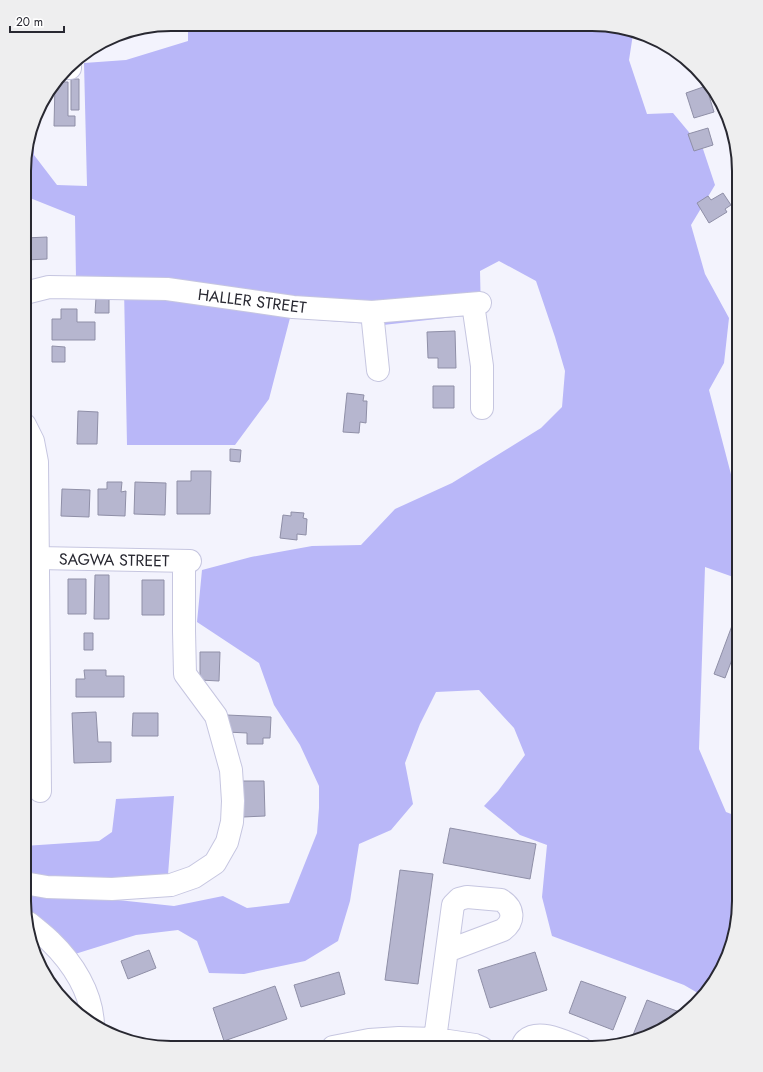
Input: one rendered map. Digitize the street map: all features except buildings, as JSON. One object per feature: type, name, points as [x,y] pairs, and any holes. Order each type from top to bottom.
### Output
[{"type":"street","name":"HALLER STREET","points":[[31,292],[49,287],[166,289],[293,307],[372,312],[476,303],[482,366],[482,408]]},
{"type":"street","points":[[372,312],[378,370]]},
{"type":"street","points":[[31,439],[37,462],[40,791]]},
{"type":"street","name":"SAGWA STREET","points":[[31,884],[48,887],[112,889],[171,885],[194,878],[215,863],[227,842],[232,822],[233,801],[231,770],[216,716],[185,674],[184,631],[187,561],[38,558]]},
{"type":"street","points":[[34,927],[51,942],[68,961],[79,978],[89,1000],[92,1016]]},
{"type":"street","points":[[435,1039],[447,951]]},
{"type":"street","points":[[525,1041],[535,1035],[548,1035],[563,1041]]},
{"type":"street","points":[[418,1041],[435,1039],[448,1041]]},
{"type":"street","points":[[364,1041],[379,1041]]},
{"type":"shaded area","points":[[188,31],[610,32],[633,37],[629,60],[647,114],[673,113],[703,149],[715,185],[691,225],[705,274],[729,318],[724,363],[709,390],[732,478],[732,577],[705,567],[699,749],[726,812],[732,814],[732,910],[725,946],[718,963],[697,993],[684,985],[552,936],[542,897],[547,845],[520,835],[484,806],[498,791],[525,755],[514,728],[479,690],[436,692],[420,724],[405,763],[413,804],[391,830],[359,844],[350,901],[338,941],[305,961],[244,974],[209,973],[197,941],[178,930],[136,935],[75,954],[32,917],[31,891],[174,906],[223,896],[247,908],[289,903],[317,833],[319,786],[300,745],[274,705],[259,663],[197,622],[202,570],[251,557],[312,546],[361,545],[395,509],[452,483],[541,428],[562,407],[565,371],[536,281],[499,261],[480,271],[481,314],[383,325],[290,318],[269,399],[235,445],[127,445],[124,288],[76,278],[75,216],[31,198],[32,153],[34,144],[34,155],[57,185],[87,186],[84,63],[126,60],[188,41]]},
{"type":"shaded area","points":[[174,796],[167,888],[31,878],[31,846],[99,841],[112,832],[116,799]]}]
